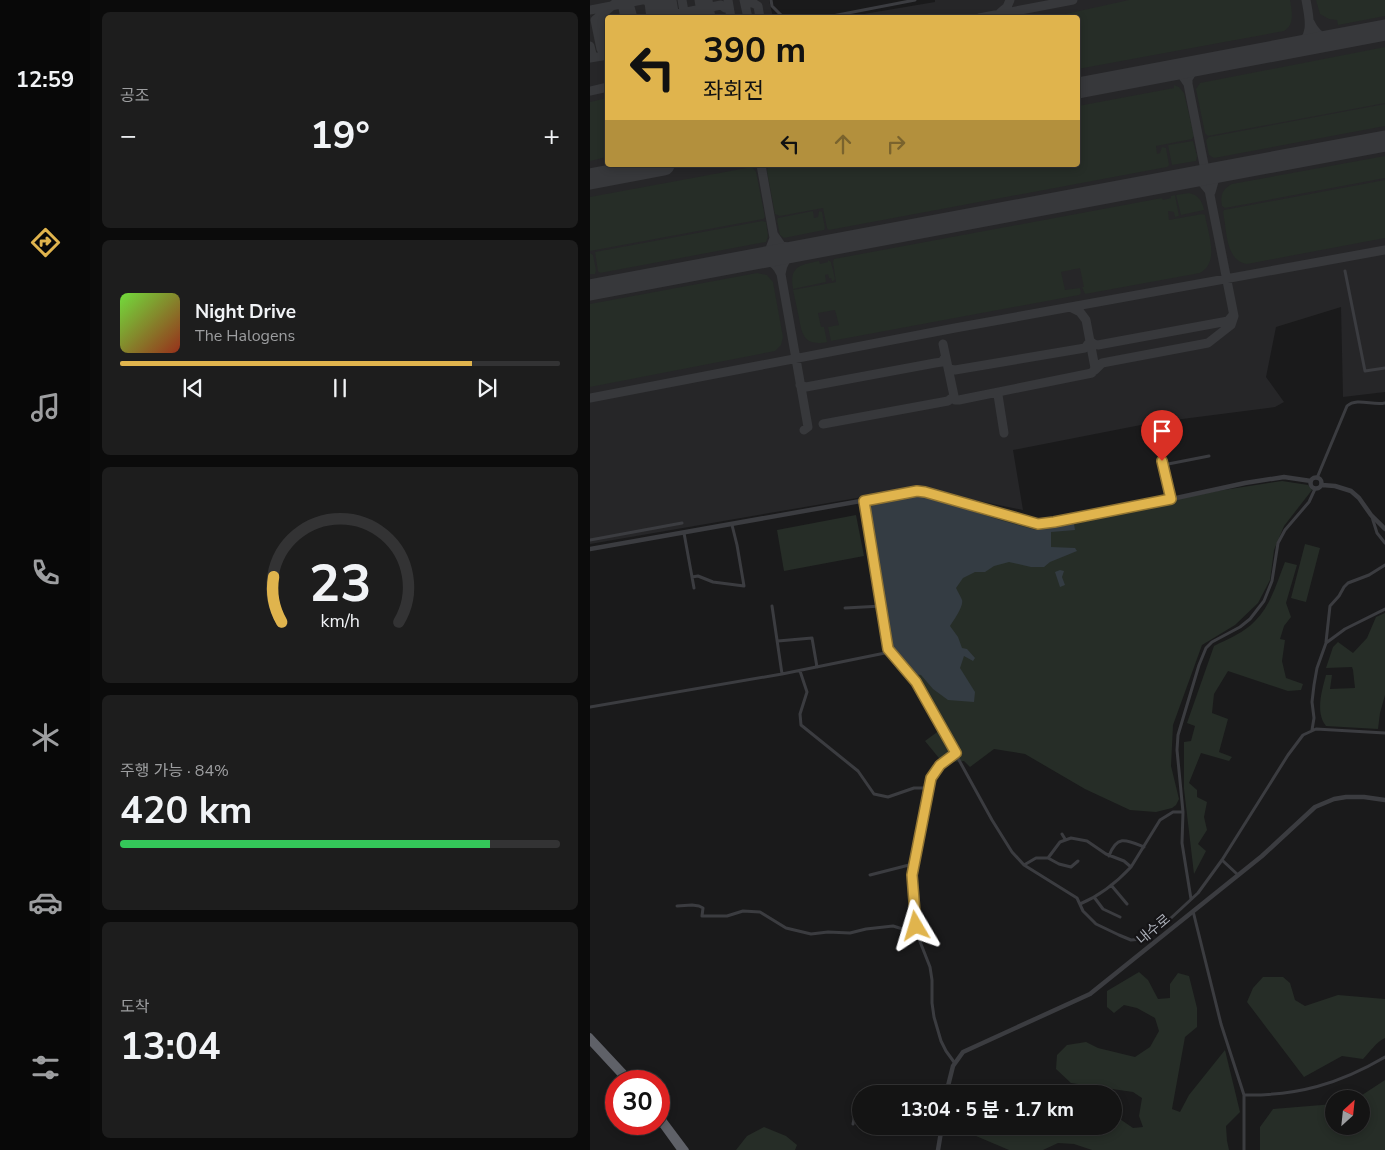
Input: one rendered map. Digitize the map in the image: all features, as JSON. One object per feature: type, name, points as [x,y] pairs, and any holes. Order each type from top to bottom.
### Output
[{"type":"highway","points":[[590,1036],[622,1070]]},
{"type":"highway","points":[[590,1042],[616,1070]]},
{"type":"highway","points":[[670,1130],[682,1148]]},
{"type":"highway","points":[[670,1134],[682,1148]]},
{"type":"street","points":[[771,0],[772,6],[781,15]]},
{"type":"street","points":[[838,15],[915,0]]},
{"type":"street","points":[[1345,271],[1365,371],[1385,368]]},
{"type":"street","points":[[590,549],[917,491],[1038,524],[1284,477],[1311,482],[1317,478],[1347,406],[1356,402],[1378,404],[1385,402]]},
{"type":"street","points":[[1154,423],[1171,499]]},
{"type":"street","points":[[1163,465],[1209,456]]},
{"type":"street","points":[[1317,478],[1322,481],[1322,485]]},
{"type":"street","points":[[1311,482],[1315,489]]},
{"type":"street","points":[[1191,899],[1182,843],[1183,812],[1176,750],[1178,735],[1206,648],[1212,642],[1245,623],[1264,601],[1272,581],[1278,543],[1285,530],[1309,502],[1315,489],[1320,488],[1322,485],[1335,486],[1351,491],[1385,529]]},
{"type":"street","points":[[864,501],[890,652],[916,682],[1005,842],[1024,865],[1077,898],[1083,911],[1096,924],[1131,940],[1137,941],[1148,935],[1198,893],[1222,860],[1288,755],[1303,735],[1312,730],[1385,732]]},
{"type":"street","points":[[1371,515],[1377,533],[1385,543]]},
{"type":"street","points":[[590,540],[682,523]]},
{"type":"street","points":[[692,577],[698,576],[713,582],[744,586],[732,525]]},
{"type":"street","points":[[684,532],[694,588]]},
{"type":"street","points":[[1312,730],[1314,685],[1317,668],[1326,643],[1330,606],[1348,583],[1385,565]]},
{"type":"street","points":[[772,606],[782,674]]},
{"type":"street","points":[[845,608],[882,606]]},
{"type":"street","points":[[1326,643],[1345,629],[1385,609]]},
{"type":"street","points":[[778,641],[812,638],[817,667]]},
{"type":"street","points":[[590,708],[782,674],[890,652]]},
{"type":"street","points":[[800,670],[807,692],[800,714],[801,725],[858,771],[874,794],[888,797],[914,788],[930,788]]},
{"type":"street","points":[[948,1085],[954,1062],[946,1051],[940,1037],[932,1003],[932,971],[919,939],[911,880],[931,778],[935,770],[956,753]]},
{"type":"street","name":"내수로","points":[[954,1062],[962,1052],[971,1047],[1090,994],[1237,874],[1266,853],[1304,815],[1321,804],[1346,797],[1385,800]]},
{"type":"street","points":[[1080,904],[1111,885],[1131,867],[1160,820],[1173,812],[1183,812]]},
{"type":"street","points":[[1062,834],[1065,839]]},
{"type":"street","points":[[1048,858],[1056,845],[1065,839],[1071,838],[1087,841],[1131,867]]},
{"type":"street","points":[[1110,856],[1112,847],[1121,840],[1127,840],[1144,847]]},
{"type":"street","points":[[1024,865],[1036,858],[1048,858],[1059,864],[1071,866],[1078,861]]},
{"type":"street","points":[[1222,860],[1237,874]]},
{"type":"street","points":[[870,876],[913,864]]},
{"type":"street","points":[[1111,885],[1127,904]]},
{"type":"street","points":[[1094,897],[1104,909],[1120,917]]},
{"type":"street","points":[[677,906],[699,906],[703,908],[702,916],[728,916],[743,910],[762,912],[782,926],[806,934],[850,933],[893,926],[906,930],[919,939]]},
{"type":"street","points":[[1193,911],[1223,1033],[1244,1096],[1244,1150]]},
{"type":"street","points":[[1244,1096],[1272,1095],[1306,1090],[1348,1076],[1385,1057]]},
{"type":"street","points":[[938,1150],[940,1135]]},
{"type":"shaded area","points":[[590,0],[769,0],[773,15],[605,15],[605,167],[1080,167],[1080,15],[858,15],[935,2],[935,0],[1385,0],[1385,392],[1343,397],[1341,307],[1276,327],[1266,377],[1284,402],[1275,407],[1151,423],[1013,450],[1023,510],[915,488],[590,544]]},
{"type":"shaded area","points":[[1129,0],[1290,0],[1292,17],[1290,25],[1284,31],[1080,69],[1080,15],[1061,15]]},
{"type":"shaded area","points":[[1316,0],[1385,0],[1385,16],[1338,25],[1337,20],[1329,19],[1320,14]]},
{"type":"shaded area","points":[[1385,47],[1385,103],[1208,136],[1205,133],[1196,89],[1200,83]]},
{"type":"shaded area","points":[[1174,85],[1179,87],[1184,93],[1194,136],[1192,139],[1156,146],[1157,154],[1160,153],[1162,147],[1166,148],[1169,165],[1167,167],[829,230],[823,208],[780,216],[775,214],[767,171],[768,167],[1080,167],[1080,106],[1174,88]]},
{"type":"shaded area","points":[[605,98],[605,157],[590,161],[590,102]]},
{"type":"shaded area","points":[[1385,104],[1385,126],[1214,158],[1209,155],[1206,140],[1209,137]]},
{"type":"shaded area","points":[[1193,141],[1197,156],[1196,161],[1172,165],[1168,145]]},
{"type":"shaded area","points":[[1385,156],[1385,178],[1225,208],[1222,206],[1222,193],[1232,184]]},
{"type":"shaded area","points":[[752,167],[756,172],[765,217],[763,219],[590,251],[590,197]]},
{"type":"shaded area","points":[[1385,180],[1385,238],[1247,264],[1240,262],[1231,251],[1228,244],[1224,210]]},
{"type":"shaded area","points":[[1189,193],[1200,199],[1204,210],[1181,215],[1176,195]]},
{"type":"shaded area","points":[[1175,195],[1179,216],[1175,217],[1174,212],[1168,211],[1169,220],[1205,215],[1211,255],[1210,262],[1200,273],[1085,294],[1082,287],[1084,287],[1080,268],[1061,272],[1065,290],[1080,288],[1081,293],[1079,295],[831,341],[828,327],[839,325],[835,310],[818,313],[821,327],[824,327],[827,342],[814,343],[806,339],[802,330],[793,290],[836,282],[834,259],[1162,198],[1163,200]]},
{"type":"shaded area","points":[[813,211],[814,218],[818,217],[819,211],[822,212],[824,230],[784,238],[780,235],[778,218]]},
{"type":"shaded area","points":[[762,221],[766,222],[768,236],[766,242],[600,273],[598,271],[595,252]]},
{"type":"shaded area","points":[[590,253],[593,255],[595,274],[590,274]]},
{"type":"shaded area","points":[[828,260],[831,262],[835,279],[833,281],[829,278],[828,274],[825,275],[826,282],[793,289],[793,275],[797,268],[819,261],[820,264],[828,262]]},
{"type":"shaded area","points":[[757,273],[767,275],[773,282],[783,337],[781,345],[775,351],[590,387],[590,304]]},
{"type":"shaded area","points":[[1282,481],[1308,485],[1312,490],[1284,526],[1274,550],[1270,580],[1258,603],[1235,625],[1202,645],[1173,725],[1171,766],[1179,799],[1172,808],[1156,812],[1130,810],[1085,789],[1025,754],[994,749],[970,767],[964,761],[943,763],[925,741],[944,727],[891,644],[868,505],[923,499],[944,501],[1038,528],[1217,491]]},
{"type":"shaded area","points":[[917,496],[935,499],[1036,530],[1074,524],[1075,530],[1051,532],[1051,547],[1075,548],[1077,551],[1050,562],[1044,567],[1031,567],[1009,562],[994,566],[985,572],[975,572],[963,578],[956,588],[962,603],[950,626],[958,637],[962,648],[967,649],[975,658],[973,661],[964,656],[960,668],[975,692],[974,702],[948,700],[933,689],[921,675],[914,674],[891,644],[868,505]]},
{"type":"shaded area","points":[[856,515],[864,556],[784,571],[777,530]]},
{"type":"shaded area","points":[[1305,544],[1320,548],[1306,602],[1291,598]]},
{"type":"shaded area","points":[[1285,562],[1297,565],[1286,603],[1291,617],[1284,626],[1280,639],[1285,640],[1282,661],[1286,678],[1303,684],[1301,690],[1288,691],[1228,671],[1214,694],[1212,713],[1228,719],[1219,752],[1232,757],[1229,761],[1201,753],[1189,783],[1197,790],[1197,797],[1207,802],[1204,817],[1207,830],[1198,844],[1206,851],[1194,874],[1184,789],[1184,742],[1191,741],[1195,726],[1187,723],[1214,646],[1246,629],[1261,615],[1273,593]]},
{"type":"shaded area","points":[[1064,571],[1062,577],[1065,585],[1060,587],[1055,572]]},
{"type":"shaded area","points":[[1385,613],[1385,695],[1378,729],[1326,726],[1320,708],[1321,694],[1326,675],[1332,675],[1330,689],[1355,688],[1352,667],[1326,668],[1333,647],[1338,642],[1353,653],[1367,638],[1376,617]]},
{"type":"shaded area","points":[[1139,972],[1148,980],[1158,999],[1170,998],[1170,984],[1178,973],[1189,976],[1197,1008],[1197,1027],[1185,1037],[1172,1109],[1180,1112],[1189,1095],[1225,1050],[1240,1112],[1226,1126],[1229,1150],[1092,1150],[1074,1144],[1058,1143],[1043,1150],[1009,1150],[976,1136],[968,1135],[1122,1135],[1122,1120],[1133,1128],[1143,1127],[1139,1116],[1142,1098],[1133,1092],[1122,1090],[1122,1085],[1071,1083],[1056,1069],[1057,1055],[1067,1045],[1086,1042],[1098,1048],[1135,1057],[1150,1047],[1159,1031],[1155,1018],[1137,1008],[1124,1005],[1114,1013],[1107,1007],[1107,991]]},
{"type":"shaded area","points":[[1263,977],[1283,977],[1290,983],[1295,1000],[1305,1006],[1338,995],[1385,999],[1385,1038],[1363,1059],[1342,1056],[1304,1077],[1247,1002],[1253,988]]},
{"type":"shaded area","points":[[1385,1080],[1385,1150],[1260,1150],[1260,1127],[1273,1109],[1325,1105],[1325,1135],[1370,1135],[1370,1090]]},
{"type":"shaded area","points":[[764,1127],[786,1136],[797,1145],[795,1150],[736,1150],[747,1136]]},
{"type":"taxiway","points":[[601,49],[595,20],[619,0]]},
{"type":"taxiway","points":[[590,10],[642,0]]},
{"type":"taxiway","points":[[646,0],[649,3],[651,15]]},
{"type":"taxiway","points":[[655,0],[658,15]]},
{"type":"taxiway","points":[[663,0],[665,12],[670,15]]},
{"type":"taxiway","points":[[672,0],[674,15]]},
{"type":"taxiway","points":[[682,0],[685,15]]},
{"type":"taxiway","points":[[699,0],[702,15]]},
{"type":"taxiway","points":[[708,0],[710,15]]},
{"type":"taxiway","points":[[728,0],[730,15]]},
{"type":"taxiway","points":[[744,0],[747,15]]},
{"type":"taxiway","points":[[1000,13],[1007,7],[1010,0]]},
{"type":"taxiway","points":[[995,15],[1073,0]]},
{"type":"taxiway","points":[[1296,47],[1302,43],[1308,32],[1309,20],[1306,0]]},
{"type":"taxiway","points":[[624,15],[623,8],[626,3],[630,7],[632,15]]},
{"type":"taxiway","points":[[745,3],[753,3],[758,6],[760,15]]},
{"type":"taxiway","points":[[672,15],[721,5],[725,8]]},
{"type":"taxiway","points":[[603,9],[605,26]]},
{"type":"taxiway","points":[[1310,22],[1320,35],[1327,39],[1335,40]]},
{"type":"taxiway","points":[[590,46],[592,54],[590,58]]},
{"type":"taxiway","points":[[590,58],[605,56]]},
{"type":"taxiway","points":[[1173,70],[1182,75],[1188,84],[1188,79],[1196,66]]},
{"type":"taxiway","points":[[1095,370],[1102,363],[1208,343],[1231,325],[1234,316],[1188,84]]},
{"type":"taxiway","points":[[590,91],[605,88]]},
{"type":"taxiway","points":[[755,259],[769,251],[774,238],[761,167]]},
{"type":"taxiway","points":[[1211,192],[1215,178],[1225,171]]},
{"type":"taxiway","points":[[1191,178],[1201,181],[1210,192]]},
{"type":"taxiway","points":[[774,235],[781,245],[796,251]]},
{"type":"taxiway","points":[[590,398],[955,328],[1385,250]]},
{"type":"taxiway","points":[[796,251],[785,261],[781,274],[808,427],[804,430]]},
{"type":"taxiway","points":[[758,258],[772,263],[781,274]]},
{"type":"taxiway","points":[[954,396],[955,400],[959,400],[1092,373],[1095,368],[1086,320],[1080,312],[1072,308]]},
{"type":"taxiway","points":[[949,369],[955,370],[1085,348],[1090,341],[1098,345],[1228,321],[1233,315]]},
{"type":"taxiway","points":[[823,424],[948,401],[954,396],[943,344]]},
{"type":"taxiway","points":[[800,385],[806,387],[942,362],[945,357]]},
{"type":"taxiway","points":[[995,393],[998,395],[1004,433]]},
{"type":"runway","points":[[1080,88],[1385,30]]},
{"type":"runway","points":[[590,290],[1385,141]]},
{"type":"runway","points":[[590,179],[653,167]]},
{"type":"route","points":[[916,926],[911,886],[913,864],[931,778],[935,770],[956,753],[916,682],[888,649],[864,501],[917,491],[940,495],[1026,522],[1038,524],[1054,522],[1171,499],[1162,461]]}]
